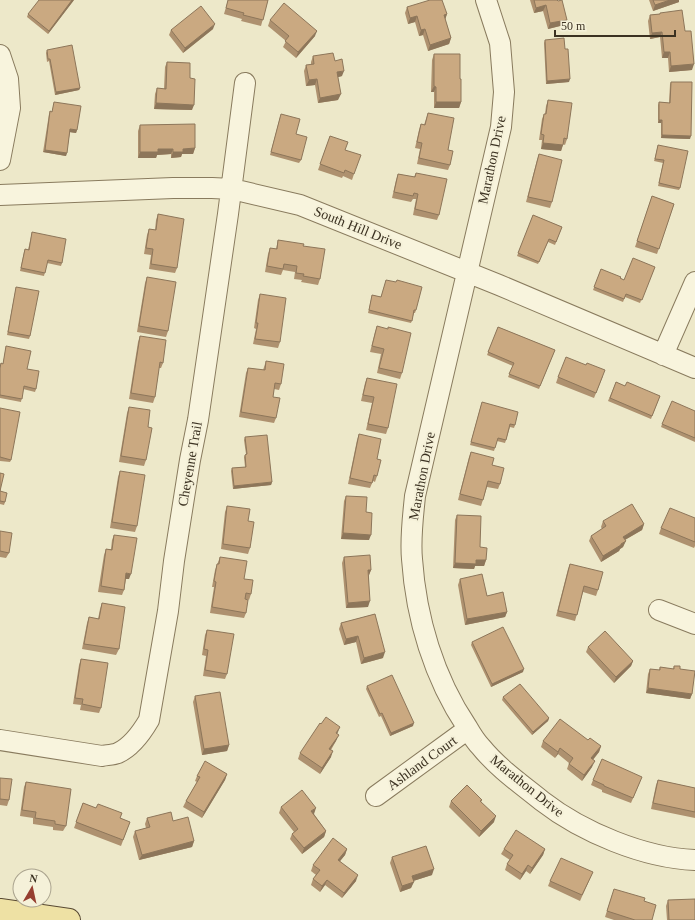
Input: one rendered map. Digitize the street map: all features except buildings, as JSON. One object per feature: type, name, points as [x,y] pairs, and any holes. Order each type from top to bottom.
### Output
[{"type":"main road","points":[[0,910],[69,920]]},
{"type":"street","name":"Marathon Drive","points":[[486,0],[500,43],[504,92],[501,127],[415,496],[412,558],[418,610],[428,645],[444,686],[458,714],[480,747],[512,778],[556,812],[585,828],[619,843],[653,854],[695,860]]},
{"type":"street","points":[[0,55],[8,80],[10,108],[0,160]]},
{"type":"street","name":"Cheyenne Trail","points":[[0,740],[102,756],[116,753],[123,749],[139,735],[149,720],[198,420],[232,189],[245,83]]},
{"type":"street","name":"South Hill Drive","points":[[0,194],[173,188],[232,189],[300,205],[468,272],[695,368]]},
{"type":"street","points":[[663,355],[695,282]]},
{"type":"street","points":[[659,610],[695,624]]},
{"type":"street","name":"Ashland Court","points":[[376,796],[468,729]]}]
